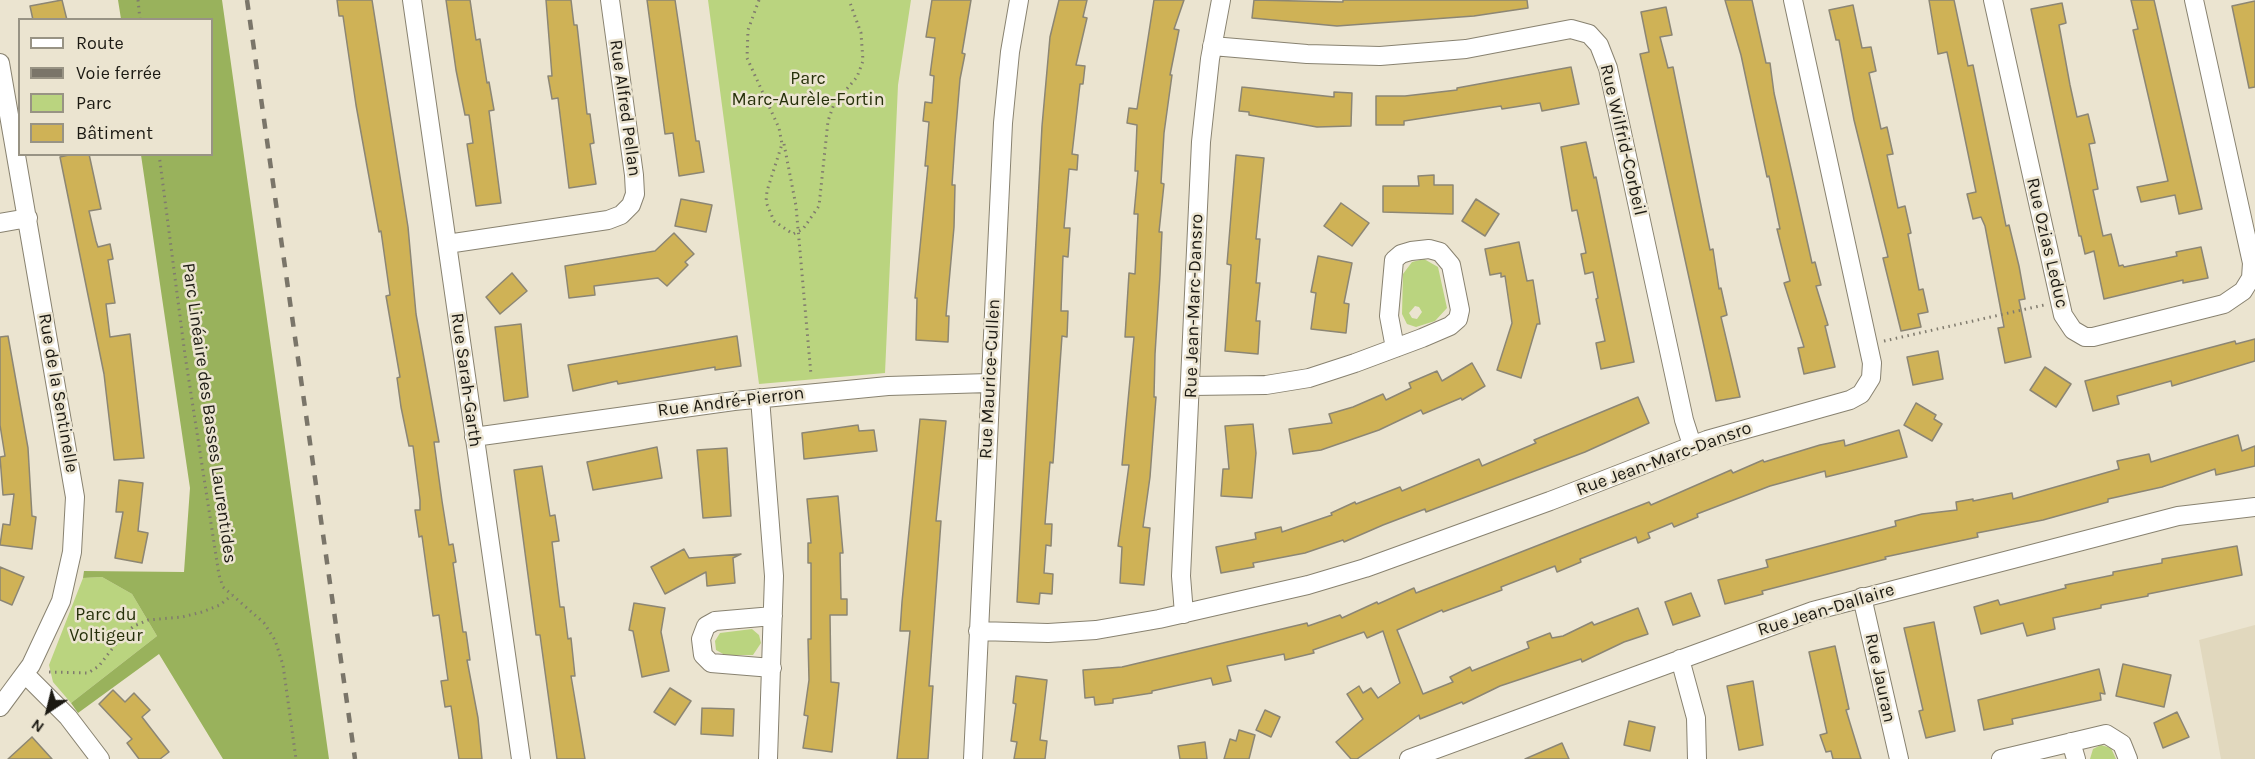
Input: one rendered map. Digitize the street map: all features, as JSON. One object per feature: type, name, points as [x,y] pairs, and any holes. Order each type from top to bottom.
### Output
[{"type":"street","name":"Rue Sarah-Garth","points":[[412,0],[521,759]]},
{"type":"street","name":"Rue Alfred Pellan","points":[[447,244],[608,220],[621,215],[631,205],[635,194],[634,175],[610,0]]},
{"type":"street","name":"Rue Maurice-Cullen","points":[[973,759],[1003,123],[1010,52],[1019,0]]},
{"type":"street","name":"Rue Jean-Marc-Dansro","points":[[1184,614],[1181,576],[1201,142],[1212,45],[1221,0]]},
{"type":"street","name":"Rue Jean-Marc-Dansro","points":[[978,631],[1082,631],[1184,614],[1347,574],[1614,477],[1692,445],[1850,400],[1866,389],[1871,378],[1872,363],[1793,0]]},
{"type":"street","name":"Rue Ozias Leduc","points":[[1993,0],[2062,315],[2073,330],[2085,337],[2093,337],[2224,304],[2243,291],[2251,278],[2252,263],[2194,0]]},
{"type":"street","name":"Rue Wilfrid-Corbeil","points":[[1212,45],[1307,54],[1380,56],[1466,49],[1571,29],[1589,34],[1599,45],[1608,68],[1684,420],[1692,445]]},
{"type":"street","name":"Rue de la Sentinelle","points":[[0,63],[75,496],[72,552],[61,601],[47,634],[25,674],[0,707]]},
{"type":"street","points":[[0,223],[28,218]]},
{"type":"street","points":[[1191,386],[1235,387],[1295,381],[1395,348],[1445,329],[1458,319],[1460,310],[1451,266],[1440,252],[1429,249],[1411,251],[1394,260],[1389,316],[1395,348]]},
{"type":"street","name":"Rue André-Pierron","points":[[474,437],[760,398],[897,386],[989,383]]},
{"type":"street","points":[[760,398],[774,568],[768,759]]},
{"type":"street","name":"Rue Jean-Dallaire","points":[[1409,759],[1800,615],[2178,516],[2255,507]]},
{"type":"street","name":"Rue Jauran","points":[[1862,597],[1899,759]]},
{"type":"street","points":[[772,668],[711,663],[703,655],[701,639],[706,626],[715,621],[774,616]]},
{"type":"street","points":[[1680,659],[1694,709],[1697,759]]},
{"type":"street","points":[[25,674],[68,717],[100,759]]},
{"type":"street","points":[[2001,759],[2074,750],[2101,734],[2110,735],[2122,744],[2128,759]]},
{"type":"path","points":[[138,0],[140,18]]},
{"type":"path","points":[[759,0],[748,30],[747,58],[781,137],[791,172],[799,233],[812,379]]},
{"type":"path","points":[[799,233],[815,214],[820,200],[826,130],[831,111],[857,76],[863,61],[861,33],[849,0]]},
{"type":"path","points":[[781,137],[782,149],[767,191],[766,202],[770,215],[780,228],[799,233]]},
{"type":"path","name":"Parc Linéaire des Basses Laurentides","points":[[159,156],[221,582],[232,595],[264,623],[280,652],[296,759]]},
{"type":"path","points":[[1880,342],[2049,304]]},
{"type":"path","points":[[48,672],[88,673],[99,666],[122,636],[134,626],[148,620],[182,617],[202,612],[220,605],[232,595]]},
{"type":"shaded area","points":[[2255,625],[2255,759],[2221,759],[2199,640]]},
{"type":"green space","points":[[118,0],[222,0],[329,759],[223,759],[159,654],[78,713],[71,703],[157,636],[132,594],[102,577],[83,578],[84,571],[184,572],[190,488],[141,156],[213,156],[213,18],[121,18]]},
{"type":"green space","name":"Parc Marc-Aurèle-Fortin","points":[[708,0],[911,0],[898,85],[885,373],[759,384]]},
{"type":"green space","points":[[1424,259],[1438,267],[1447,308],[1435,321],[1416,327],[1407,324],[1402,314],[1403,274],[1412,262]],"holes":[[[1415,306],[1419,307],[1422,312],[1417,319],[1412,318],[1409,313]]]},
{"type":"green space","name":"Parc du Voltigeur","points":[[102,577],[132,594],[157,636],[71,703],[53,682],[49,665],[83,578]]},
{"type":"green space","points":[[752,629],[759,635],[761,643],[753,655],[725,655],[716,650],[715,641],[720,633]]},
{"type":"green space","points":[[2101,745],[2111,748],[2116,759],[2090,759],[2093,749]]},
{"type":"building","points":[[62,0],[66,18],[33,18],[30,6]]},
{"type":"building","points":[[337,0],[372,0],[408,227],[416,314],[439,442],[434,442],[442,501],[449,545],[453,544],[456,562],[453,563],[463,632],[466,632],[470,660],[467,660],[478,718],[482,759],[459,759],[451,706],[445,707],[441,681],[448,680],[439,615],[433,616],[422,536],[419,537],[415,510],[420,510],[420,500],[413,446],[409,446],[401,407],[397,378],[400,377],[386,296],[390,295],[381,231],[379,232],[356,105],[343,16],[339,16]]},
{"type":"building","points":[[446,0],[470,0],[476,40],[480,39],[494,110],[489,111],[501,203],[476,206],[467,144],[473,143],[469,115],[465,115],[456,70]]},
{"type":"building","points":[[546,0],[571,0],[574,25],[577,25],[587,114],[590,114],[594,143],[590,144],[596,184],[569,188],[558,98],[552,99],[548,76],[552,76]]},
{"type":"building","points":[[647,0],[675,0],[696,141],[699,141],[704,172],[679,176],[673,133],[665,134]]},
{"type":"building","points":[[932,0],[971,0],[962,53],[965,54],[960,79],[955,139],[952,185],[955,185],[954,227],[946,316],[949,316],[948,342],[916,340],[917,298],[915,298],[928,166],[925,166],[929,122],[923,121],[925,102],[932,103],[934,76],[930,75],[935,38],[926,37]]},
{"type":"building","points":[[1059,0],[1087,0],[1083,17],[1087,18],[1076,65],[1085,66],[1083,84],[1080,84],[1072,154],[1078,155],[1077,170],[1069,169],[1064,228],[1070,228],[1068,257],[1063,256],[1061,311],[1068,311],[1067,337],[1062,336],[1053,463],[1050,462],[1045,524],[1052,524],[1051,546],[1046,545],[1044,573],[1053,574],[1052,594],[1040,593],[1039,604],[1017,602],[1042,126],[1050,37]]},
{"type":"building","points":[[1154,0],[1184,0],[1174,29],[1179,30],[1170,75],[1172,75],[1164,133],[1161,183],[1164,184],[1159,232],[1162,232],[1155,354],[1154,397],[1156,397],[1150,477],[1143,527],[1150,528],[1144,585],[1120,583],[1122,547],[1118,546],[1129,465],[1122,465],[1134,337],[1125,337],[1129,273],[1135,274],[1138,214],[1134,214],[1138,171],[1135,171],[1137,125],[1127,123],[1129,108],[1137,109]]},
{"type":"building","points":[[1254,0],[1343,2],[1343,0],[1527,0],[1528,8],[1474,16],[1337,26],[1252,18]]},
{"type":"building","points":[[1725,0],[1752,0],[1766,63],[1770,63],[1774,93],[1812,263],[1815,262],[1821,285],[1816,286],[1828,325],[1825,326],[1835,367],[1804,374],[1798,348],[1804,347],[1784,283],[1790,281],[1777,229],[1780,229],[1769,176],[1767,177],[1741,55]]},
{"type":"building","points":[[1929,0],[1954,0],[1968,66],[1973,65],[2006,226],[2009,225],[2019,266],[2025,299],[2019,300],[2031,357],[2005,363],[1998,328],[2004,327],[1985,226],[1981,217],[1973,219],[1967,194],[1976,192],[1947,52],[1938,54]]},
{"type":"building","points":[[2131,0],[2154,0],[2202,209],[2179,214],[2175,195],[2141,202],[2137,187],[2168,181],[2133,30],[2138,29]]},
{"type":"building","points":[[2255,1],[2255,87],[2249,88],[2232,6]]},
{"type":"building","points":[[2062,3],[2066,23],[2059,25],[2077,117],[2088,114],[2095,143],[2089,144],[2098,189],[2093,190],[2103,236],[2111,234],[2119,266],[2124,267],[2177,256],[2176,252],[2201,247],[2208,278],[2183,283],[2183,280],[2104,299],[2094,251],[2085,254],[2081,236],[2079,236],[2031,9]]},
{"type":"building","points":[[1853,5],[1862,48],[1871,47],[1876,71],[1869,73],[1881,129],[1887,127],[1893,154],[1887,155],[1898,208],[1905,206],[1919,290],[1923,289],[1928,312],[1918,314],[1921,327],[1901,331],[1883,258],[1888,257],[1854,120],[1839,40],[1836,40],[1829,10]]},
{"type":"building","points":[[1666,7],[1672,35],[1660,37],[1668,68],[1673,67],[1710,250],[1713,249],[1719,289],[1721,288],[1727,315],[1721,317],[1740,397],[1716,401],[1640,54],[1649,52],[1641,12]]},
{"type":"building","points":[[1571,67],[1579,104],[1542,111],[1540,103],[1502,109],[1501,106],[1404,121],[1404,125],[1376,125],[1376,96],[1405,96],[1457,90],[1457,88]]},
{"type":"building","points":[[1242,87],[1334,97],[1334,92],[1352,93],[1351,126],[1317,127],[1249,115],[1249,112],[1239,111]]},
{"type":"building","points":[[1586,142],[1594,178],[1596,177],[1634,362],[1601,369],[1596,343],[1605,341],[1596,299],[1598,298],[1593,272],[1585,274],[1581,254],[1586,253],[1577,210],[1572,211],[1561,147]]},
{"type":"building","points":[[1236,155],[1264,158],[1256,239],[1260,239],[1256,283],[1260,283],[1256,321],[1260,321],[1258,354],[1225,351],[1231,265],[1227,264]]},
{"type":"building","points":[[89,156],[101,209],[89,211],[98,247],[110,244],[113,259],[108,260],[115,303],[106,304],[110,337],[130,334],[144,458],[114,460],[104,374],[60,157]]},
{"type":"building","points":[[1434,175],[1434,185],[1453,185],[1453,214],[1383,212],[1383,186],[1419,186],[1418,176]]},
{"type":"building","points":[[681,199],[712,205],[706,232],[675,226]]},
{"type":"building","points":[[1476,199],[1499,214],[1485,236],[1462,221]]},
{"type":"building","points":[[1341,203],[1369,223],[1352,246],[1324,226]]},
{"type":"building","points":[[674,233],[694,254],[685,262],[688,265],[667,286],[658,278],[594,286],[595,295],[569,298],[565,266],[655,251]]},
{"type":"building","points":[[1519,242],[1527,281],[1533,280],[1540,324],[1537,324],[1521,378],[1497,370],[1512,323],[1505,276],[1501,277],[1501,273],[1490,275],[1485,249]]},
{"type":"building","points":[[1318,256],[1352,263],[1344,303],[1349,304],[1346,333],[1311,329],[1316,293],[1311,292]]},
{"type":"building","points":[[512,273],[527,291],[500,314],[486,297]]},
{"type":"building","points":[[521,324],[528,397],[504,401],[495,327]]},
{"type":"building","points":[[8,336],[28,448],[32,516],[36,517],[32,549],[0,545],[3,524],[10,525],[14,494],[3,495],[0,457],[5,456],[0,425],[0,337]]},
{"type":"building","points":[[737,336],[741,366],[715,370],[715,367],[618,384],[617,381],[573,391],[568,365]]},
{"type":"building","points":[[2255,339],[2255,361],[2172,386],[2171,381],[2117,396],[2119,404],[2093,411],[2085,381],[2235,341],[2236,344]]},
{"type":"building","points":[[1938,351],[1943,379],[1913,385],[1907,357]]},
{"type":"building","points":[[1472,363],[1485,386],[1462,400],[1461,398],[1423,414],[1421,410],[1379,430],[1321,450],[1293,454],[1289,429],[1332,423],[1329,414],[1383,394],[1386,400],[1411,388],[1409,383],[1437,371],[1442,381]]},
{"type":"building","points":[[2045,367],[2071,384],[2056,407],[2030,390]]},
{"type":"building","points":[[1638,397],[1649,423],[1585,452],[1426,512],[1425,509],[1344,542],[1343,540],[1305,553],[1253,563],[1254,567],[1221,573],[1216,547],[1256,539],[1255,533],[1281,527],[1282,532],[1332,515],[1331,513],[1355,502],[1356,504],[1400,487],[1402,491],[1479,459],[1482,466],[1536,443],[1534,440]]},
{"type":"building","points":[[1916,403],[1936,415],[1934,419],[1942,424],[1932,441],[1904,425]]},
{"type":"building","points":[[920,419],[946,421],[936,521],[941,521],[929,686],[933,686],[928,759],[897,759],[910,631],[900,631]]},
{"type":"building","points":[[1253,424],[1256,453],[1252,498],[1221,496],[1223,469],[1229,469],[1225,426]]},
{"type":"building","points":[[858,425],[859,431],[874,430],[877,451],[804,459],[802,433]]},
{"type":"building","points":[[1899,430],[1907,457],[1826,477],[1825,471],[1770,486],[1697,514],[1698,517],[1674,527],[1672,523],[1648,533],[1650,538],[1638,543],[1636,537],[1580,559],[1581,562],[1557,572],[1555,566],[1501,587],[1502,590],[1443,612],[1442,610],[1397,630],[1423,694],[1453,682],[1450,677],[1470,667],[1472,671],[1529,648],[1527,642],[1550,633],[1552,638],[1563,636],[1592,622],[1594,625],[1638,608],[1648,634],[1624,642],[1582,662],[1581,659],[1500,686],[1463,704],[1462,702],[1420,719],[1419,715],[1357,759],[1351,759],[1336,742],[1363,719],[1347,694],[1359,686],[1363,693],[1371,688],[1378,698],[1400,683],[1383,631],[1367,638],[1364,632],[1313,650],[1314,653],[1285,660],[1284,654],[1227,666],[1231,681],[1213,685],[1211,678],[1152,691],[1152,693],[1113,699],[1113,703],[1095,705],[1094,697],[1085,698],[1083,670],[1122,667],[1307,623],[1308,626],[1340,615],[1342,618],[1414,588],[1416,593],[1649,502],[1651,505],[1731,470],[1733,473],[1763,460],[1764,462],[1820,445],[1844,440],[1845,446]]},
{"type":"building","points":[[2238,435],[2242,451],[2255,446],[2255,466],[2216,475],[2215,469],[2162,487],[2108,499],[2108,502],[2043,520],[1977,533],[1978,537],[1885,557],[1886,559],[1762,591],[1763,594],[1725,604],[1718,580],[1768,567],[1766,560],[1896,526],[1895,521],[1922,514],[1957,510],[1956,502],[2012,493],[2013,499],[2119,469],[2117,461],[2149,454],[2151,462]]},
{"type":"building","points":[[657,447],[662,478],[593,490],[587,462]]},
{"type":"building","points":[[727,448],[731,516],[703,518],[697,450]]},
{"type":"building","points":[[542,466],[550,516],[555,515],[559,541],[552,542],[560,607],[564,607],[568,639],[571,638],[575,676],[571,676],[585,759],[557,759],[540,635],[536,635],[514,470]]},
{"type":"building","points":[[119,480],[143,483],[138,531],[148,533],[142,563],[115,558],[123,512],[116,512]]},
{"type":"building","points":[[838,496],[843,553],[840,553],[841,599],[847,599],[847,615],[830,615],[831,682],[839,683],[832,752],[803,748],[808,716],[804,715],[809,680],[808,639],[811,639],[811,563],[808,563],[808,543],[811,543],[807,499]]},
{"type":"building","points":[[2237,546],[2242,575],[2148,594],[2148,596],[2101,605],[2101,608],[2053,618],[2055,629],[2027,636],[2023,623],[1981,634],[1974,607],[1998,600],[2000,605],[2066,588],[2065,585],[2113,575],[2113,572],[2162,563],[2162,559]]},
{"type":"building","points":[[684,549],[689,558],[741,554],[733,558],[735,583],[707,586],[706,572],[665,594],[651,567]]},
{"type":"building","points":[[0,567],[24,577],[12,605],[0,600]]},
{"type":"building","points":[[1691,593],[1700,616],[1673,625],[1665,602]]},
{"type":"building","points":[[634,603],[665,608],[661,632],[669,671],[642,677],[633,631],[629,630]]},
{"type":"building","points":[[1934,622],[1955,731],[1926,738],[1919,711],[1923,710],[1904,628]]},
{"type":"building","points":[[1835,646],[1849,709],[1846,710],[1861,759],[1833,759],[1831,751],[1826,752],[1820,735],[1827,733],[1809,652]]},
{"type":"building","points":[[2123,664],[2171,675],[2164,707],[2116,696]]},
{"type":"building","points":[[2099,669],[2105,694],[2100,693],[2101,700],[2012,719],[2013,724],[1984,730],[1978,700]]},
{"type":"building","points":[[1016,676],[1047,680],[1040,740],[1047,741],[1045,759],[1014,759],[1017,742],[1011,741],[1016,704],[1013,703]]},
{"type":"building","points":[[1753,681],[1763,745],[1739,750],[1727,686]]},
{"type":"building","points":[[670,688],[691,701],[675,725],[654,712]]},
{"type":"building","points":[[113,690],[125,702],[134,693],[150,710],[142,717],[169,752],[160,759],[139,759],[127,743],[132,739],[99,704]]},
{"type":"building","points":[[702,708],[734,709],[733,736],[701,734]]},
{"type":"building","points":[[1265,710],[1280,717],[1271,737],[1256,730]]},
{"type":"building","points":[[2177,712],[2189,737],[2163,748],[2154,723]]},
{"type":"building","points":[[1629,721],[1655,727],[1650,751],[1624,745]]},
{"type":"building","points":[[1239,730],[1255,735],[1249,759],[1224,759],[1230,739],[1236,741]]},
{"type":"building","points":[[32,737],[52,759],[8,759]]},
{"type":"building","points":[[1205,742],[1207,759],[1180,759],[1178,746]]},
{"type":"building","points":[[1562,743],[1569,759],[1525,759]]},
{"type":"railway","points":[[247,0],[355,759]]}]
